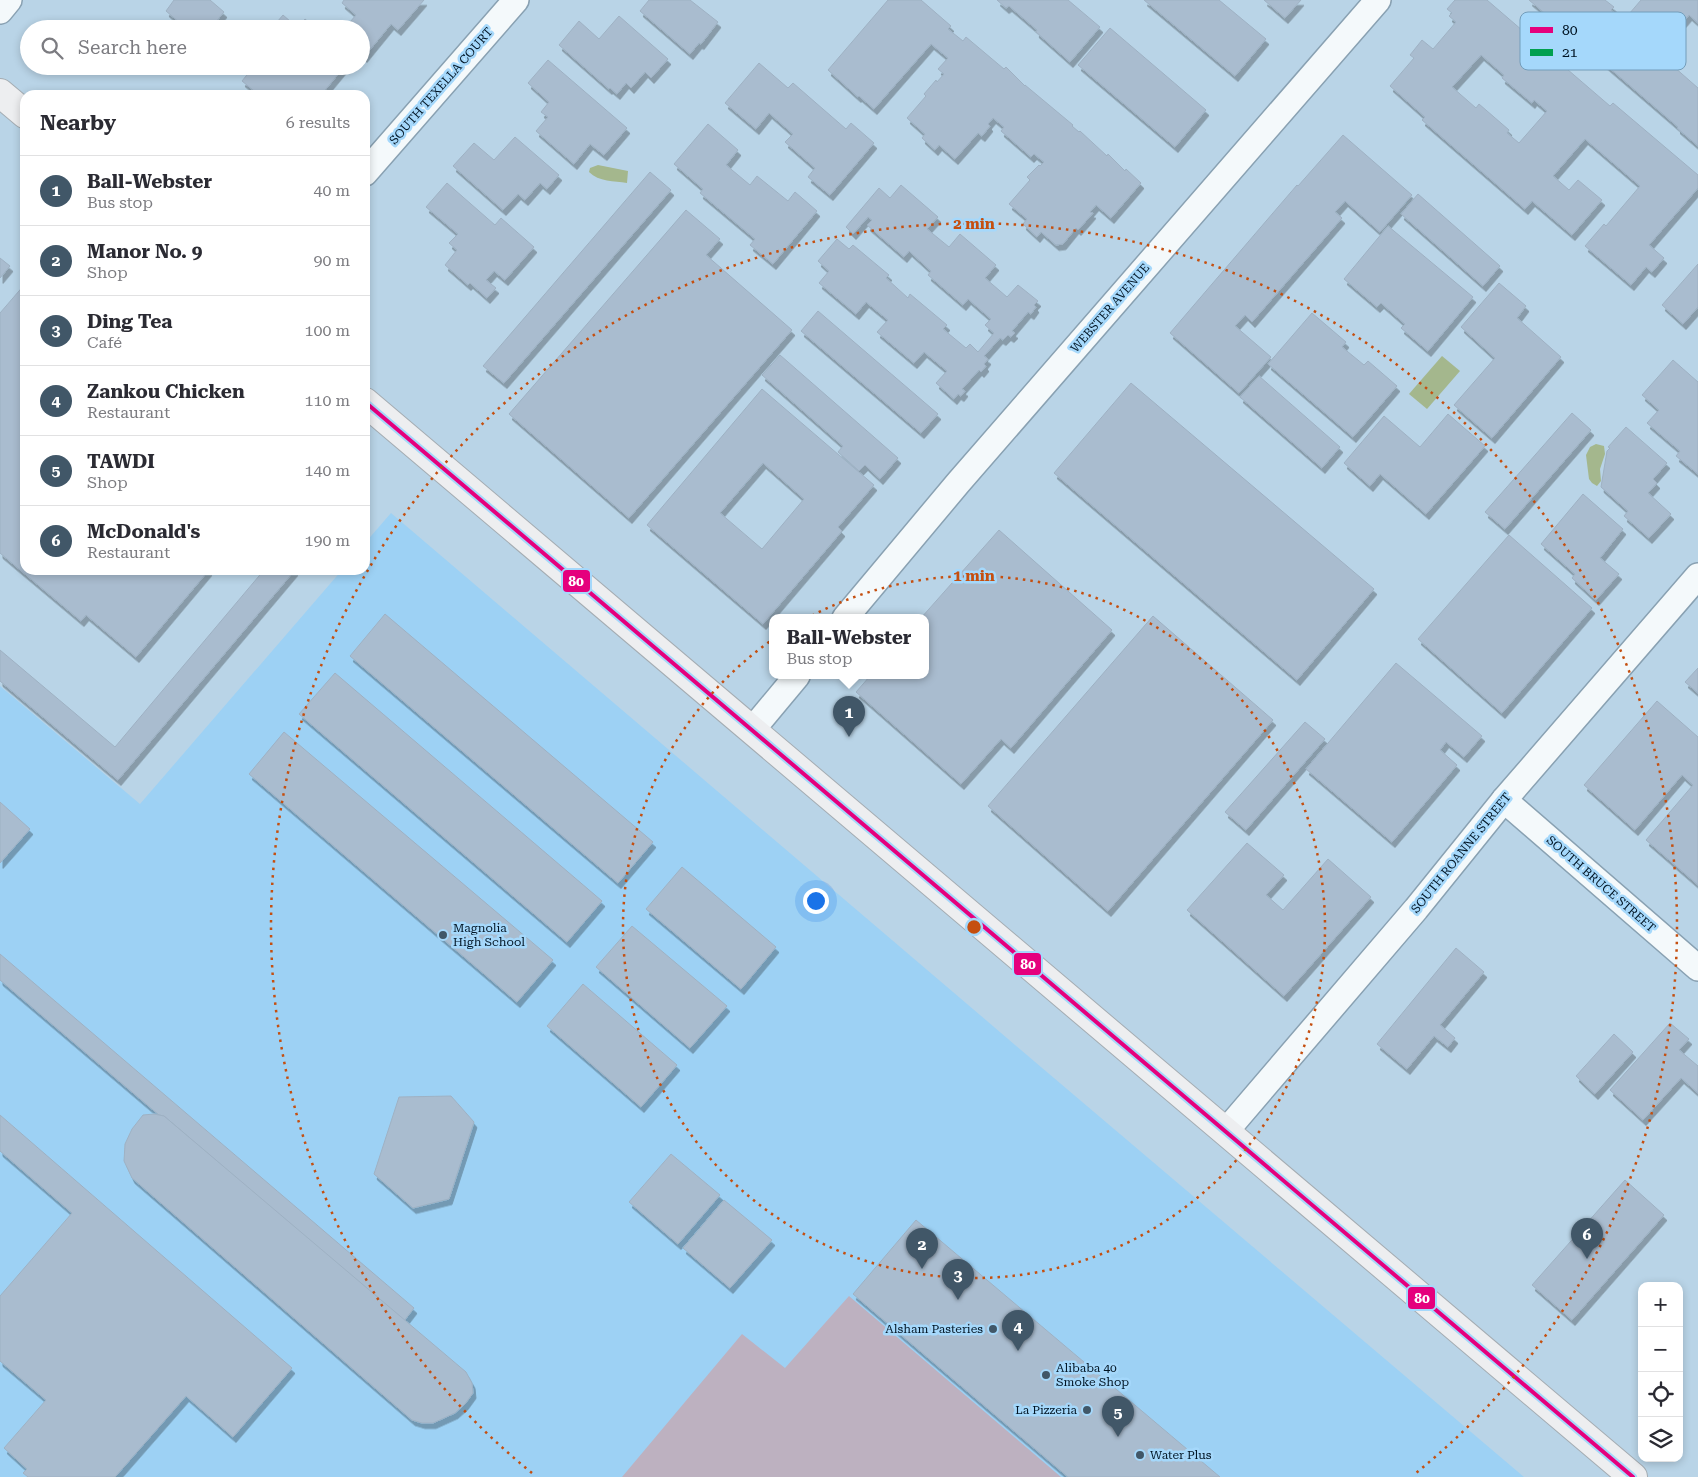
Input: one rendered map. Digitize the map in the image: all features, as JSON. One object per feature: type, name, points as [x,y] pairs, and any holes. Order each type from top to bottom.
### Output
[{"type":"main road","points":[[0,93],[20,110]]},
{"type":"main road","points":[[370,406],[1633,1477]]},
{"type":"street","points":[[0,11],[9,0]]},
{"type":"street","name":"SOUTH TEXELLA COURT","points":[[370,167],[516,0]]},
{"type":"street","name":"WEBSTER AVENUE","points":[[848,614],[958,483],[1378,0]]},
{"type":"street","name":"SOUTH ROANNE STREET","points":[[1226,1131],[1416,909],[1504,800],[1698,576]]},
{"type":"street","points":[[752,730],[794,679]]},
{"type":"street","name":"SOUTH BRUCE STREET","points":[[1504,800],[1698,968]]},
{"type":"shaded area","points":[[598,165],[628,171],[627,183],[597,178],[589,172],[590,168]]},
{"type":"shaded area","points":[[1442,356],[1460,371],[1427,409],[1409,394]]},
{"type":"shaded area","points":[[1596,444],[1604,446],[1605,454],[1600,469],[1601,481],[1597,486],[1589,479],[1586,455],[1590,447]]},
{"type":"shaded area","name":"Magnolia High School","points":[[391,513],[1524,1477],[0,1477],[0,686],[140,804],[338,575],[370,575],[370,537]]},
{"type":"shaded area","points":[[849,1296],[1061,1477],[622,1477],[742,1334],[785,1368]]},
{"type":"building","points":[[174,0],[210,0],[224,12],[217,20],[176,20],[166,11]]},
{"type":"building","points":[[344,0],[424,0],[398,30],[391,24],[370,50],[370,20],[352,20],[356,15],[342,3]]},
{"type":"building","points":[[649,0],[690,0],[718,22],[701,44],[699,43],[690,54],[640,11]]},
{"type":"building","points":[[888,0],[921,0],[951,26],[948,29],[963,41],[966,37],[1004,69],[1006,67],[1025,86],[1141,183],[1111,218],[1096,205],[1090,212],[1093,213],[1078,230],[1076,228],[1063,244],[1056,245],[1041,232],[1037,237],[1023,224],[1027,219],[1009,204],[1030,180],[1027,177],[1044,162],[1034,154],[1031,157],[1001,131],[1004,127],[993,118],[988,124],[990,126],[982,136],[978,133],[955,159],[939,145],[935,150],[922,138],[925,134],[907,118],[926,96],[924,94],[944,74],[938,69],[948,58],[931,44],[874,109],[828,70]]},
{"type":"building","points":[[997,0],[1068,0],[1100,27],[1070,62],[1009,6],[1006,8]]},
{"type":"building","points":[[1144,0],[1219,0],[1266,39],[1235,76]]},
{"type":"building","points":[[1264,0],[1301,0],[1285,18]]},
{"type":"building","points":[[1455,0],[1487,0],[1520,28],[1520,70],[1568,70],[1610,106],[1613,103],[1698,175],[1698,188],[1649,245],[1664,258],[1652,272],[1646,267],[1631,285],[1585,246],[1604,224],[1606,226],[1640,186],[1585,139],[1553,176],[1569,190],[1578,180],[1602,200],[1572,235],[1532,201],[1525,209],[1422,120],[1425,117],[1390,86],[1414,58],[1410,55],[1422,40],[1433,49],[1456,22],[1449,16],[1452,13],[1447,9]],"holes":[[[1481,55],[1504,75],[1502,78],[1532,103],[1534,100],[1547,111],[1519,143],[1507,133],[1509,130],[1479,104],[1476,108],[1452,87]]]},
{"type":"building","points":[[1529,0],[1605,0],[1614,7],[1611,10],[1613,12],[1543,12]]},
{"type":"building","points":[[1641,0],[1698,0],[1698,23],[1689,15],[1686,18],[1686,12],[1631,12]]},
{"type":"building","points":[[283,15],[289,20],[279,20]]},
{"type":"building","points":[[619,16],[668,59],[651,78],[645,72],[631,88],[626,83],[617,94],[559,45],[579,21],[599,39]]},
{"type":"building","points":[[1110,28],[1206,110],[1175,147],[1078,65]]},
{"type":"building","points":[[548,60],[627,128],[604,155],[590,144],[574,164],[536,131],[548,117],[541,112],[549,102],[528,83]]},
{"type":"building","points":[[759,63],[788,88],[793,83],[846,129],[851,123],[874,143],[830,195],[808,177],[815,168],[785,142],[793,134],[769,113],[756,129],[725,103]]},
{"type":"building","points":[[1612,70],[1678,70],[1698,88],[1698,146]]},
{"type":"building","points":[[247,75],[338,75],[325,90],[253,90],[242,81]]},
{"type":"building","points":[[708,124],[738,150],[726,165],[750,185],[757,176],[788,201],[795,192],[817,211],[773,264],[750,245],[755,239],[700,193],[703,189],[674,164]]},
{"type":"building","points":[[1343,135],[1412,195],[1380,232],[1345,201],[1335,212],[1342,218],[1252,322],[1245,315],[1235,326],[1271,357],[1239,393],[1170,333],[1297,185]]},
{"type":"building","points":[[515,137],[559,175],[547,189],[540,183],[525,200],[518,194],[503,210],[453,166],[474,143],[494,160]]},
{"type":"building","points":[[650,172],[671,190],[504,383],[483,366]]},
{"type":"building","points":[[447,183],[495,225],[501,218],[534,247],[505,280],[494,271],[486,280],[496,288],[487,298],[470,283],[468,285],[445,265],[457,250],[449,243],[458,234],[426,207]]},
{"type":"building","points":[[901,185],[938,217],[927,229],[949,247],[960,234],[996,265],[985,278],[1007,297],[1018,285],[1038,301],[1034,305],[1036,307],[1031,314],[1028,312],[1012,331],[1015,333],[1011,337],[1008,335],[1003,340],[1000,338],[984,356],[988,359],[984,364],[986,366],[981,372],[979,370],[962,389],[965,391],[961,396],[958,394],[954,399],[936,383],[947,371],[924,352],[914,363],[877,332],[888,320],[866,302],[856,314],[819,283],[829,271],[818,261],[837,239],[849,249],[853,245],[889,275],[886,278],[908,298],[910,294],[947,325],[943,329],[966,348],[970,344],[978,352],[994,333],[985,325],[991,319],[968,299],[963,305],[928,275],[931,271],[909,251],[904,257],[867,225],[872,220],[868,217],[853,234],[846,227],[879,188],[890,198]]},
{"type":"building","points":[[1418,194],[1500,266],[1483,286],[1401,214]]},
{"type":"building","points":[[686,210],[720,239],[706,255],[792,330],[629,518],[509,414]]},
{"type":"building","points":[[1388,226],[1473,297],[1428,351],[1401,328],[1405,324],[1381,303],[1377,307],[1344,279]]},
{"type":"building","points":[[0,258],[10,266],[0,278]]},
{"type":"building","points":[[1698,264],[1698,307],[1683,324],[1662,305]]},
{"type":"building","points":[[1499,283],[1526,306],[1517,318],[1561,357],[1492,438],[1454,405],[1495,358],[1461,327]]},
{"type":"building","points":[[20,290],[20,570],[0,553],[0,313]]},
{"type":"building","points":[[818,311],[938,414],[921,433],[801,331]]},
{"type":"building","points":[[1312,313],[1346,342],[1342,347],[1364,365],[1368,361],[1397,386],[1353,437],[1268,364]]},
{"type":"building","points":[[780,355],[898,458],[880,479],[865,465],[859,471],[838,452],[843,446],[762,375]]},
{"type":"building","points":[[1673,360],[1698,382],[1698,474],[1676,456],[1680,451],[1647,423],[1659,410],[1642,395]]},
{"type":"building","points":[[1259,376],[1340,447],[1322,468],[1240,397]]},
{"type":"building","points":[[1131,383],[1374,589],[1297,680],[1054,473]]},
{"type":"building","points":[[762,389],[874,485],[838,527],[842,531],[771,614],[769,614],[769,617],[763,624],[647,525]],"holes":[[[763,463],[804,499],[762,549],[720,513]]]},
{"type":"building","points":[[1572,413],[1591,430],[1505,529],[1485,512]]},
{"type":"building","points":[[1448,414],[1485,446],[1426,514],[1380,474],[1370,486],[1344,463],[1384,416],[1420,447]]},
{"type":"building","points":[[1626,427],[1667,463],[1653,479],[1657,483],[1648,493],[1671,514],[1649,538],[1624,516],[1628,511],[1601,487],[1607,451],[1610,448],[1608,447]]},
{"type":"building","points":[[1583,494],[1623,529],[1600,558],[1619,574],[1596,600],[1572,578],[1575,574],[1541,544]]},
{"type":"building","points":[[999,530],[1112,630],[1011,748],[1001,739],[961,784],[856,692],[867,679],[929,679],[929,614],[925,614]]},
{"type":"building","points":[[1509,535],[1592,608],[1502,713],[1418,639]]},
{"type":"building","points":[[26,575],[205,575],[136,657],[86,615],[81,621]]},
{"type":"building","points":[[260,575],[291,575],[118,780],[0,681],[0,650],[115,747]]},
{"type":"building","points":[[385,614],[653,842],[618,883],[350,656]]},
{"type":"building","points":[[1153,616],[1273,720],[1108,911],[988,806]]},
{"type":"building","points":[[1396,663],[1482,736],[1464,757],[1446,742],[1440,750],[1457,765],[1392,842],[1306,769]]},
{"type":"building","points":[[1698,668],[1698,693],[1685,682]]},
{"type":"building","points":[[335,673],[602,901],[567,942],[299,714]]},
{"type":"building","points":[[1657,701],[1698,737],[1698,885],[1646,840],[1693,785],[1682,775],[1635,830],[1584,785]]},
{"type":"building","points":[[1305,722],[1325,739],[1246,830],[1225,812]]},
{"type":"building","points":[[284,732],[553,960],[517,1002],[249,774]]},
{"type":"building","points":[[0,802],[30,829],[0,863]]},
{"type":"building","points":[[1247,843],[1284,875],[1266,895],[1283,910],[1328,859],[1371,897],[1284,996],[1187,910]]},
{"type":"building","points":[[682,867],[776,947],[741,989],[646,909]]},
{"type":"building","points":[[632,926],[727,1006],[690,1048],[596,967]]},
{"type":"building","points":[[1456,948],[1484,972],[1440,1025],[1455,1038],[1448,1047],[1434,1036],[1407,1069],[1377,1044]]},
{"type":"building","points":[[0,954],[414,1308],[404,1321],[164,1116],[159,1115],[0,980]]},
{"type":"building","points":[[583,984],[677,1065],[641,1107],[547,1026]]},
{"type":"building","points":[[1670,1023],[1689,1039],[1679,1050],[1698,1066],[1698,1093],[1681,1078],[1643,1120],[1610,1090]]},
{"type":"building","points":[[1614,1034],[1633,1052],[1595,1094],[1576,1076]]},
{"type":"building","points":[[451,1096],[474,1122],[449,1199],[413,1208],[374,1174],[399,1097]]},
{"type":"building","points":[[154,1114],[164,1116],[466,1372],[472,1383],[473,1393],[465,1404],[455,1413],[433,1423],[422,1423],[412,1420],[132,1178],[124,1161],[125,1144],[132,1129],[143,1115]]},
{"type":"building","points":[[0,1115],[292,1368],[233,1437],[186,1396],[115,1477],[28,1477],[23,1473],[27,1469],[4,1448],[46,1400],[0,1361],[0,1296],[72,1213],[0,1151]]},
{"type":"building","points":[[671,1154],[720,1195],[678,1244],[629,1202]]},
{"type":"building","points":[[1625,1180],[1664,1215],[1572,1320],[1532,1285]]},
{"type":"building","points":[[724,1200],[772,1240],[730,1288],[683,1248]]},
{"type":"building","points":[[916,1220],[1220,1477],[1068,1477],[853,1294]]},
{"type":"transit line","name":"80","points":[[370,406],[1633,1477]]},
{"type":"place","name":"Ball-Webster","points":[[849,737]]},
{"type":"place","name":"Magnolia High School","points":[[443,935]]},
{"type":"place","name":"McDonald's","points":[[1587,1259]]},
{"type":"place","name":"Manor No. 9","points":[[922,1269]]},
{"type":"place","name":"Ding Tea","points":[[958,1300]]},
{"type":"place","name":"Alsham Pasteries","points":[[993,1329]]},
{"type":"place","name":"Zankou Chicken","points":[[1018,1351]]},
{"type":"place","name":"Alibaba 40 Smoke Shop","points":[[1046,1375]]},
{"type":"place","name":"La Pizzeria","points":[[1087,1410]]},
{"type":"place","name":"TAWDI","points":[[1118,1437]]},
{"type":"place","name":"Water Plus","points":[[1140,1455]]}]
